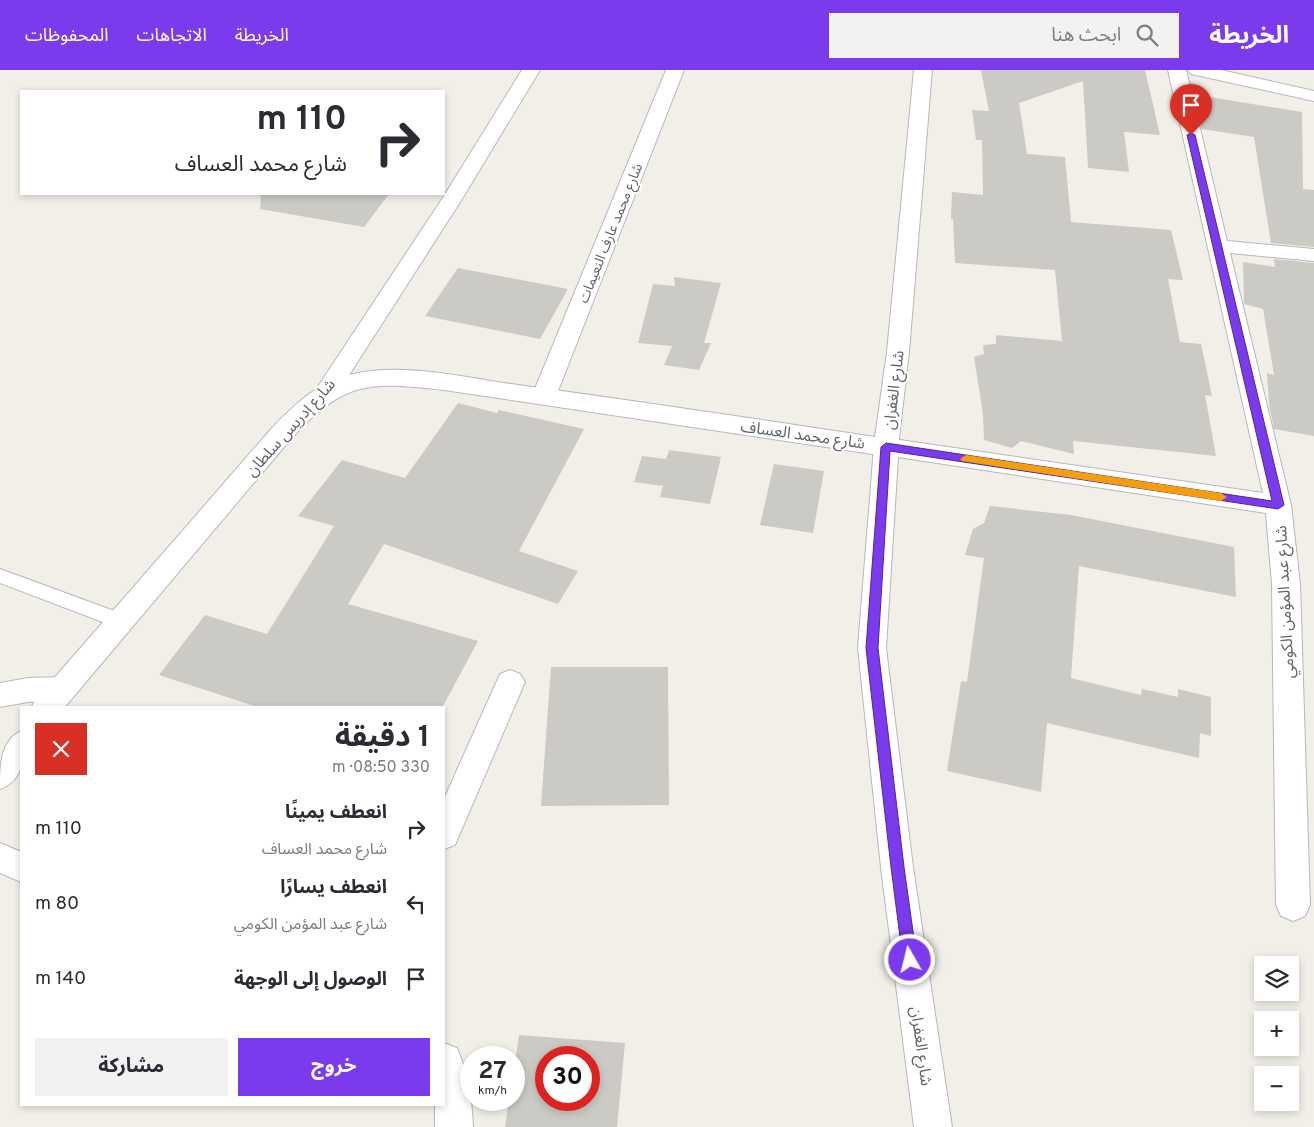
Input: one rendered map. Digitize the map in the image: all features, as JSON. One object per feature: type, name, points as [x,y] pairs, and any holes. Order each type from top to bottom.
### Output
[{"type":"street","name":"شارع إدريس سلطان","points":[[54,698],[281,434],[307,406],[327,390],[452,200],[531,70]]},
{"type":"street","name":"شارع محمد عارف النعيمات","points":[[544,396],[675,70]]},
{"type":"street","name":"شارع الغفران","points":[[924,70],[898,352],[886,447],[872,648],[897,867],[934,1127]]},
{"type":"street","name":"شارع عبد المؤمن الكومي","points":[[1177,70],[1278,505],[1286,584],[1293,905]]},
{"type":"street","points":[[1197,70],[1314,96]]},
{"type":"street","points":[[1217,246],[1314,255]]},
{"type":"street","name":"شارع محمد العساف","points":[[327,390],[367,379],[405,378],[544,396],[1278,505]]},
{"type":"street","points":[[445,833],[510,682]]},
{"type":"street","points":[[0,695],[28,690],[54,698]]},
{"type":"street","points":[[0,776],[20,746]]},
{"type":"street","points":[[0,858],[20,867]]},
{"type":"street","points":[[445,1065],[453,1097],[454,1127]]},
{"type":"lane","points":[[0,576],[121,621]]},
{"type":"building","points":[[981,70],[1145,70],[1160,135],[1124,132],[1129,172],[1088,168],[1083,81],[1019,103],[1027,154],[1065,157],[1071,222],[1171,230],[1183,280],[1168,279],[1180,342],[1201,344],[1212,396],[1205,395],[1216,456],[1073,441],[1074,454],[1021,441],[1012,448],[984,440],[983,414],[974,357],[984,354],[983,345],[996,344],[996,335],[1062,341],[1055,270],[955,263],[953,219],[951,219],[952,192],[983,195],[982,140],[976,140],[972,110],[989,111]]},
{"type":"building","points":[[1203,96],[1302,112],[1303,189],[1314,190],[1314,247],[1271,243],[1254,137],[1202,129],[1200,121]]},
{"type":"building","points":[[261,195],[388,195],[364,227],[260,209]]},
{"type":"building","points":[[1274,259],[1314,263],[1314,436],[1274,429],[1269,404],[1267,373],[1274,375],[1263,309],[1244,304],[1243,262],[1275,267]]},
{"type":"building","points":[[458,268],[568,289],[540,339],[425,316]]},
{"type":"building","points":[[674,277],[721,283],[704,343],[711,343],[699,370],[664,365],[672,346],[638,343],[653,284],[675,286]]},
{"type":"building","points":[[458,403],[497,413],[499,410],[584,429],[519,551],[578,571],[558,604],[384,544],[348,604],[478,641],[443,706],[255,706],[159,675],[205,615],[267,634],[334,526],[298,516],[342,460],[405,478]]},
{"type":"building","points":[[669,450],[721,457],[710,504],[660,497],[663,486],[634,482],[642,456],[666,459]]},
{"type":"building","points":[[774,464],[824,471],[813,533],[760,525]]},
{"type":"building","points":[[990,506],[1071,515],[1234,547],[1236,597],[1079,566],[1071,678],[1141,695],[1142,689],[1178,697],[1178,689],[1211,697],[1211,736],[1200,733],[1199,758],[1047,723],[1041,792],[947,771],[961,681],[967,682],[984,558],[965,555],[973,529],[984,523]]},
{"type":"building","points":[[551,667],[668,667],[669,805],[541,806]]},
{"type":"building","points":[[519,1035],[625,1043],[617,1127],[505,1127],[507,1111],[525,1111],[525,1046],[517,1046]]},
{"type":"slow traffic","points":[[966,459],[1221,497]]},
{"type":"route","points":[[910,960],[897,867],[872,648],[886,447],[1278,505],[1191,135]]}]
